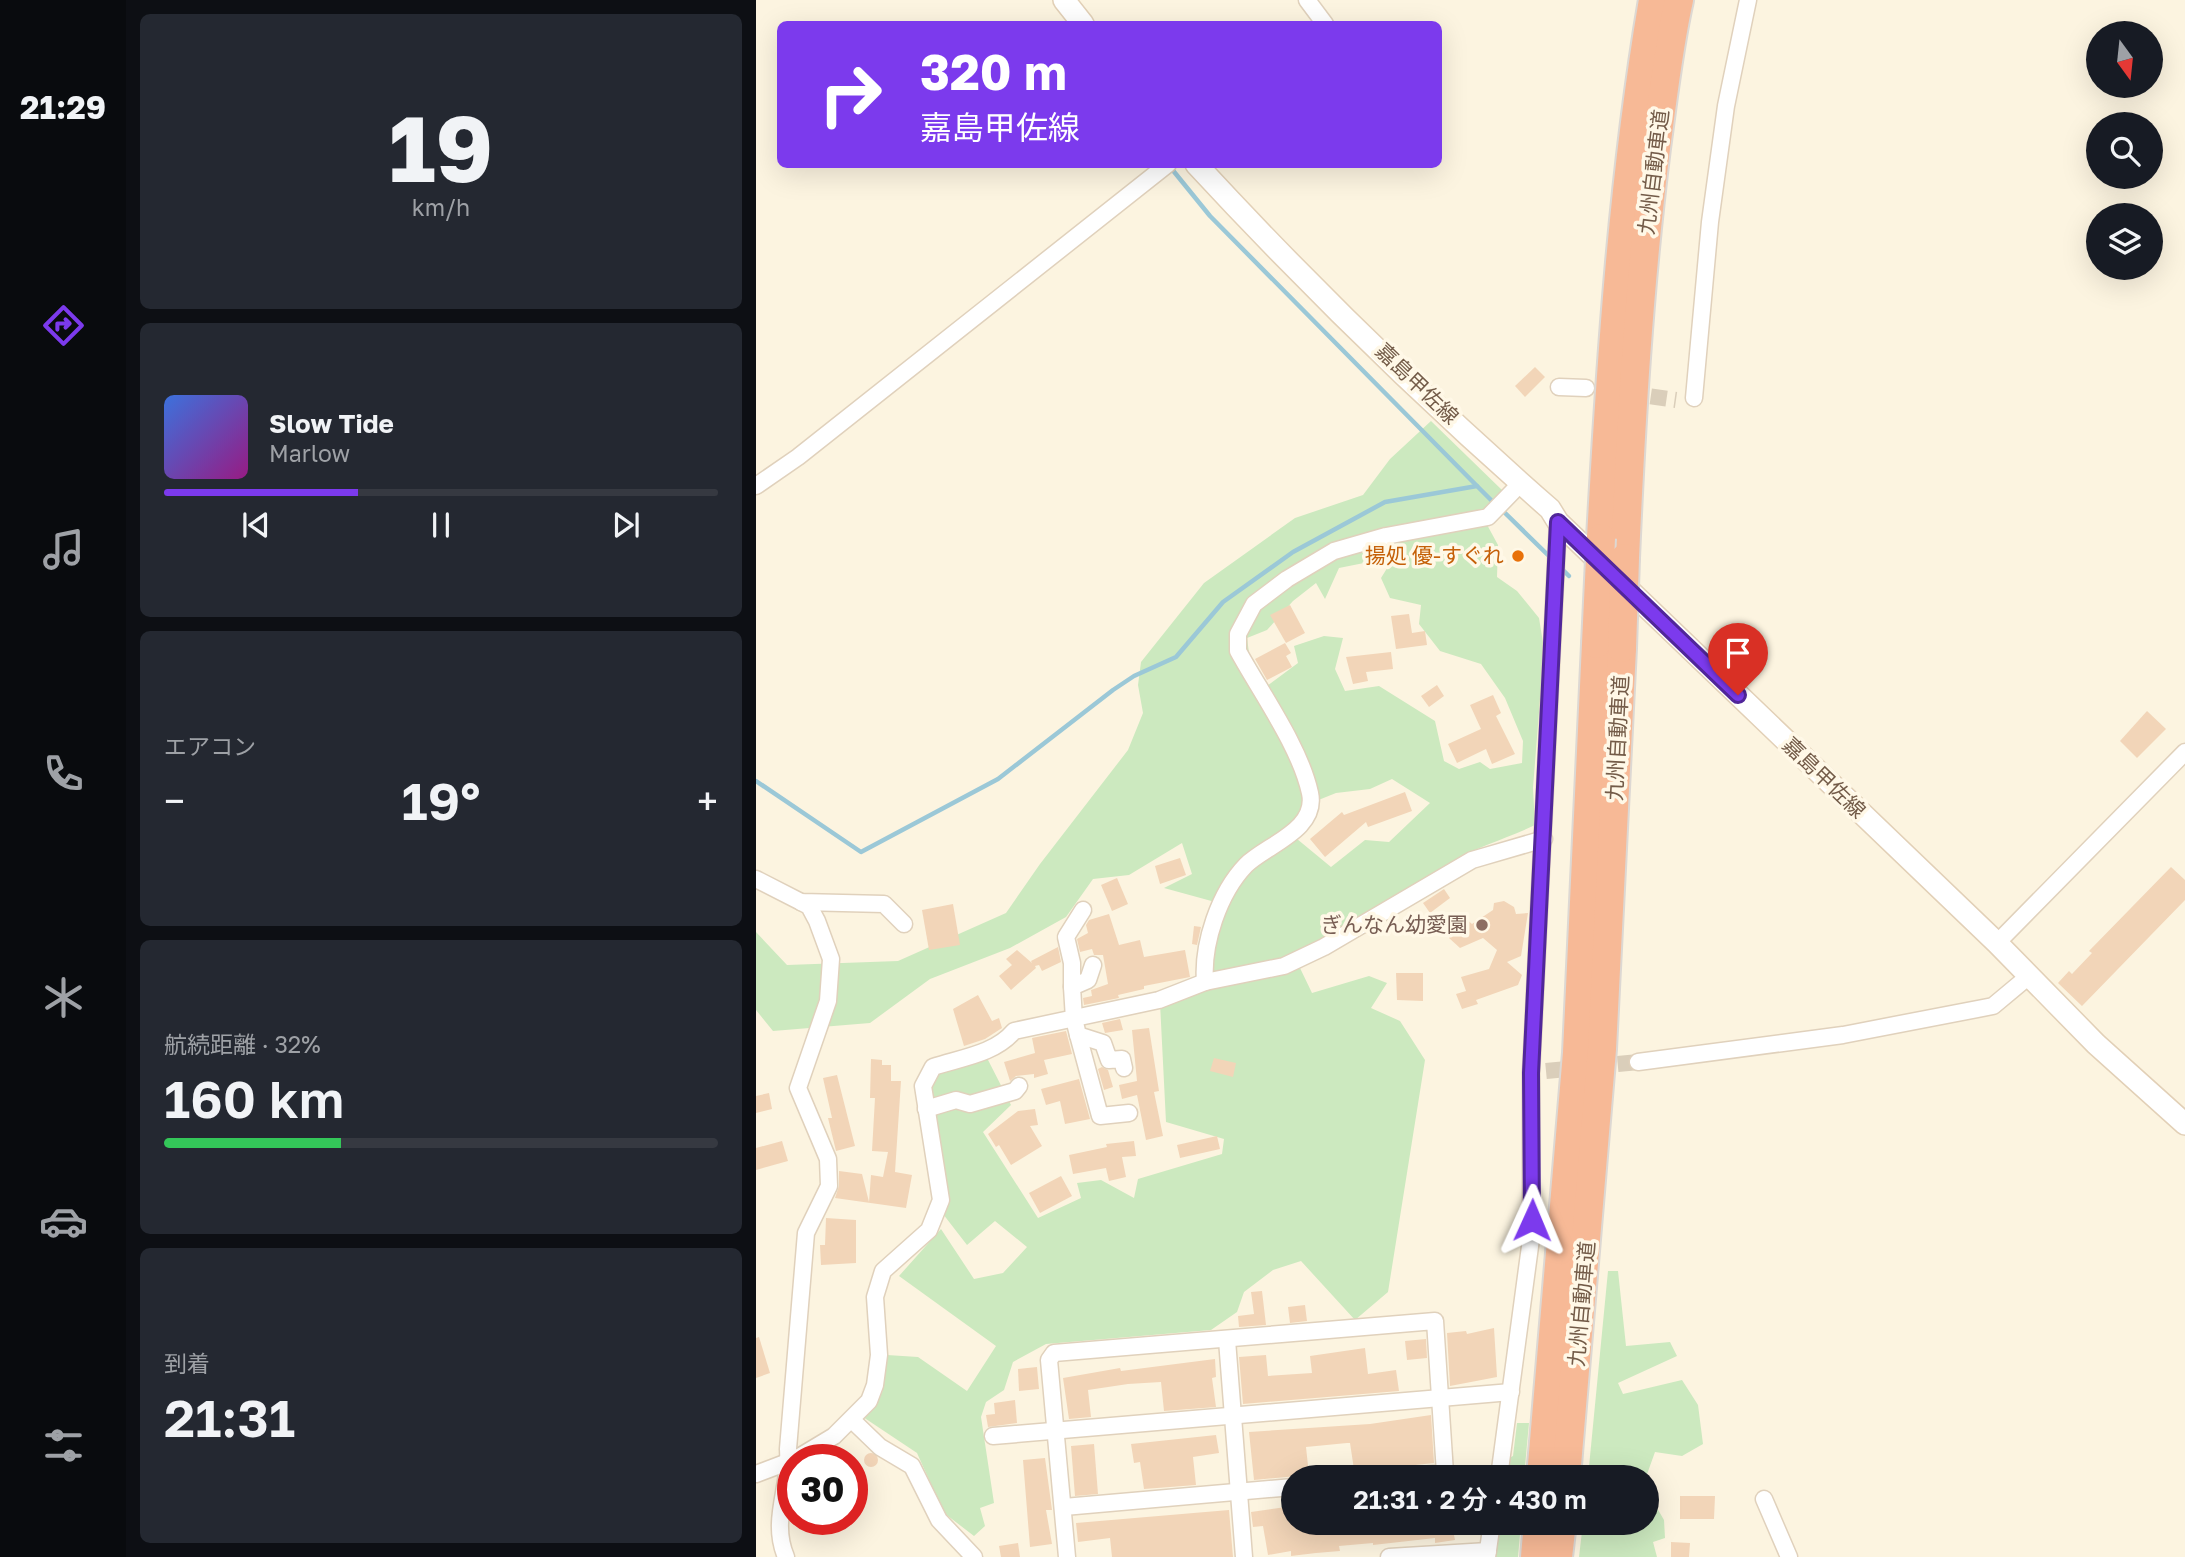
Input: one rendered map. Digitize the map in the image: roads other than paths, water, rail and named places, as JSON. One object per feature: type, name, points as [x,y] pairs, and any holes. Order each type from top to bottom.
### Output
[{"type":"highway","name":"九州自動車道","points":[[1567,1465],[1601,1062],[1609,646],[1601,538],[1609,395],[1637,94],[1653,0]]},
{"type":"highway","name":"九州自動車道","points":[[1542,1465],[1609,646],[1625,558],[1632,407],[1646,232],[1670,41],[1679,0]]},
{"type":"highway","points":[[1535,1557],[1537,1535]]},
{"type":"highway","points":[[1558,1557],[1561,1535]]},
{"type":"main road","points":[[1064,0],[1081,21]]},
{"type":"main road","name":"嘉島甲佐線","points":[[1200,168],[1253,225],[1516,488],[1550,509],[1558,522],[1997,943],[2096,1044],[2185,1124]]},
{"type":"street","points":[[1307,0],[1323,21]]},
{"type":"street","points":[[1694,398],[1710,222],[1726,106],[1748,0]]},
{"type":"street","points":[[756,486],[808,449],[1164,168]]},
{"type":"street","points":[[1559,387],[1586,388]]},
{"type":"street","points":[[1205,982],[1204,967],[1213,926],[1225,894],[1246,864],[1291,834],[1306,816],[1311,796],[1293,749],[1238,651],[1238,634],[1254,604],[1287,579],[1334,551],[1386,536],[1488,517],[1516,488]]},
{"type":"street","points":[[1501,1465],[1531,1238],[1558,522]]},
{"type":"street","points":[[1997,943],[2185,751]]},
{"type":"street","points":[[821,1444],[852,1420],[869,1401],[875,1385],[879,1354],[875,1297],[883,1271],[929,1230],[941,1200],[923,1086],[933,1067],[992,1048],[1006,1041],[1014,1031],[1159,1000],[1205,982],[1284,966],[1324,947],[1472,860],[1544,839]]},
{"type":"street","points":[[756,879],[809,906],[831,958],[828,1001],[798,1088],[828,1159],[829,1186],[806,1233],[793,1444]]},
{"type":"street","points":[[801,902],[884,904],[904,924]]},
{"type":"street","points":[[1083,910],[1066,937],[1072,963],[1073,1018],[1100,1116],[1129,1113]]},
{"type":"street","points":[[1072,988],[1088,980],[1093,965]]},
{"type":"street","points":[[1638,1062],[1843,1035],[1993,1006],[2029,976]]},
{"type":"street","points":[[1078,1035],[1103,1043],[1109,1060],[1122,1059],[1124,1068]]},
{"type":"street","points":[[926,1109],[956,1100],[970,1104],[1015,1091],[1019,1086]]},
{"type":"street","points":[[1068,1557],[1049,1360],[1054,1353],[1435,1321],[1445,1465]]},
{"type":"street","points":[[1227,1340],[1244,1557]]},
{"type":"street","points":[[992,1436],[1511,1392]]},
{"type":"street","points":[[852,1420],[880,1447],[912,1466],[939,1520],[974,1557]]},
{"type":"street","points":[[756,1474],[777,1466]]},
{"type":"street","points":[[1064,1507],[1281,1488]]},
{"type":"street","points":[[1764,1499],[1789,1557]]},
{"type":"street","points":[[780,1535],[786,1557]]},
{"type":"street","points":[[1389,1557],[1487,1554],[1490,1535]]},
{"type":"waterway","points":[[1171,168],[1210,216],[1477,486]]},
{"type":"waterway","points":[[756,781],[861,852],[998,779],[1113,690],[1134,676],[1176,657],[1223,602],[1293,552],[1385,502],[1477,486],[1495,504]]},
{"type":"waterway","points":[[1502,510],[1551,558]]},
{"type":"waterway","points":[[1559,566],[1569,576]]},
{"type":"tunnel","points":[[1627,393],[1676,400]]},
{"type":"tunnel","points":[[1546,1071],[1638,1062]]},
{"type":"place","name":"揚処 優-すぐれ","points":[[1518,556]]},
{"type":"place","name":"ぎんなん幼愛園","points":[[1482,925]]}]
